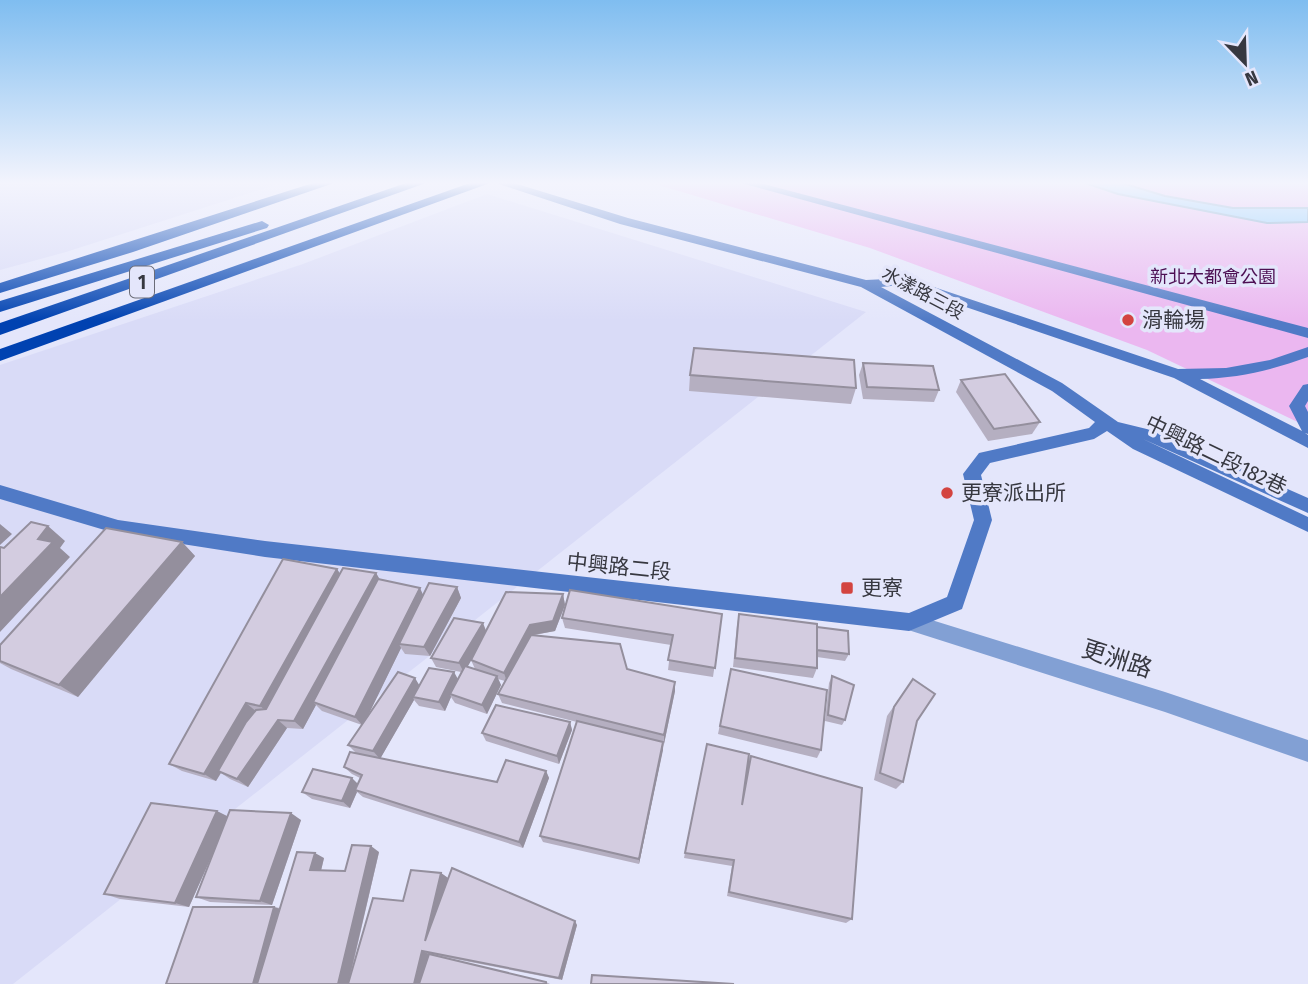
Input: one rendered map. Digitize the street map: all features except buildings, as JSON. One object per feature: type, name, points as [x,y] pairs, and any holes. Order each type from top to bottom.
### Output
[{"type":"highway","name":"1","points":[[64,268],[173,229]]},
{"type":"highway","name":"1","points":[[0,288],[185,229]]},
{"type":"highway","name":"1","points":[[0,307],[274,229]]},
{"type":"highway","name":"1","points":[[0,329],[274,229]]},
{"type":"highway","name":"1","points":[[0,355],[353,229]]},
{"type":"street","name":"水漾路三段","points":[[654,229],[866,284],[1057,387],[1105,423]]},
{"type":"street","points":[[920,229],[1308,332]]},
{"type":"street","points":[[962,229],[1308,320]]},
{"type":"street","points":[[866,284],[902,281],[1177,374],[1308,442]]},
{"type":"street","points":[[1177,374],[1226,373],[1272,365],[1308,352]]},
{"type":"street","points":[[1308,389],[1297,406],[1308,428]]},
{"type":"street","points":[[1105,423],[1153,436],[1308,506]]},
{"type":"street","name":"中興路二段182巷","points":[[1105,423],[1139,445],[1308,525]]},
{"type":"street","name":"中興路二段","points":[[0,492],[118,527],[265,549],[909,622],[955,603],[983,520],[972,474],[985,458],[1094,433],[1105,423]]},
{"type":"street","name":"更洲路","points":[[909,622],[1165,702],[1308,751]]},
{"type":"shaded area","points":[[0,229],[138,229],[66,252],[0,270]]},
{"type":"shaded area","points":[[395,229],[599,229],[866,312],[13,984],[0,984],[0,365],[303,264]]},
{"type":"green space","name":"新北大都會公園","points":[[806,229],[1308,229],[1308,427],[1147,350],[870,248]]},
{"type":"place","name":"滑輪場","points":[[1128,320]]},
{"type":"place","name":"更寮派出所","points":[[947,493]]},
{"type":"place","name":"更寮","points":[[847,588]]}]
